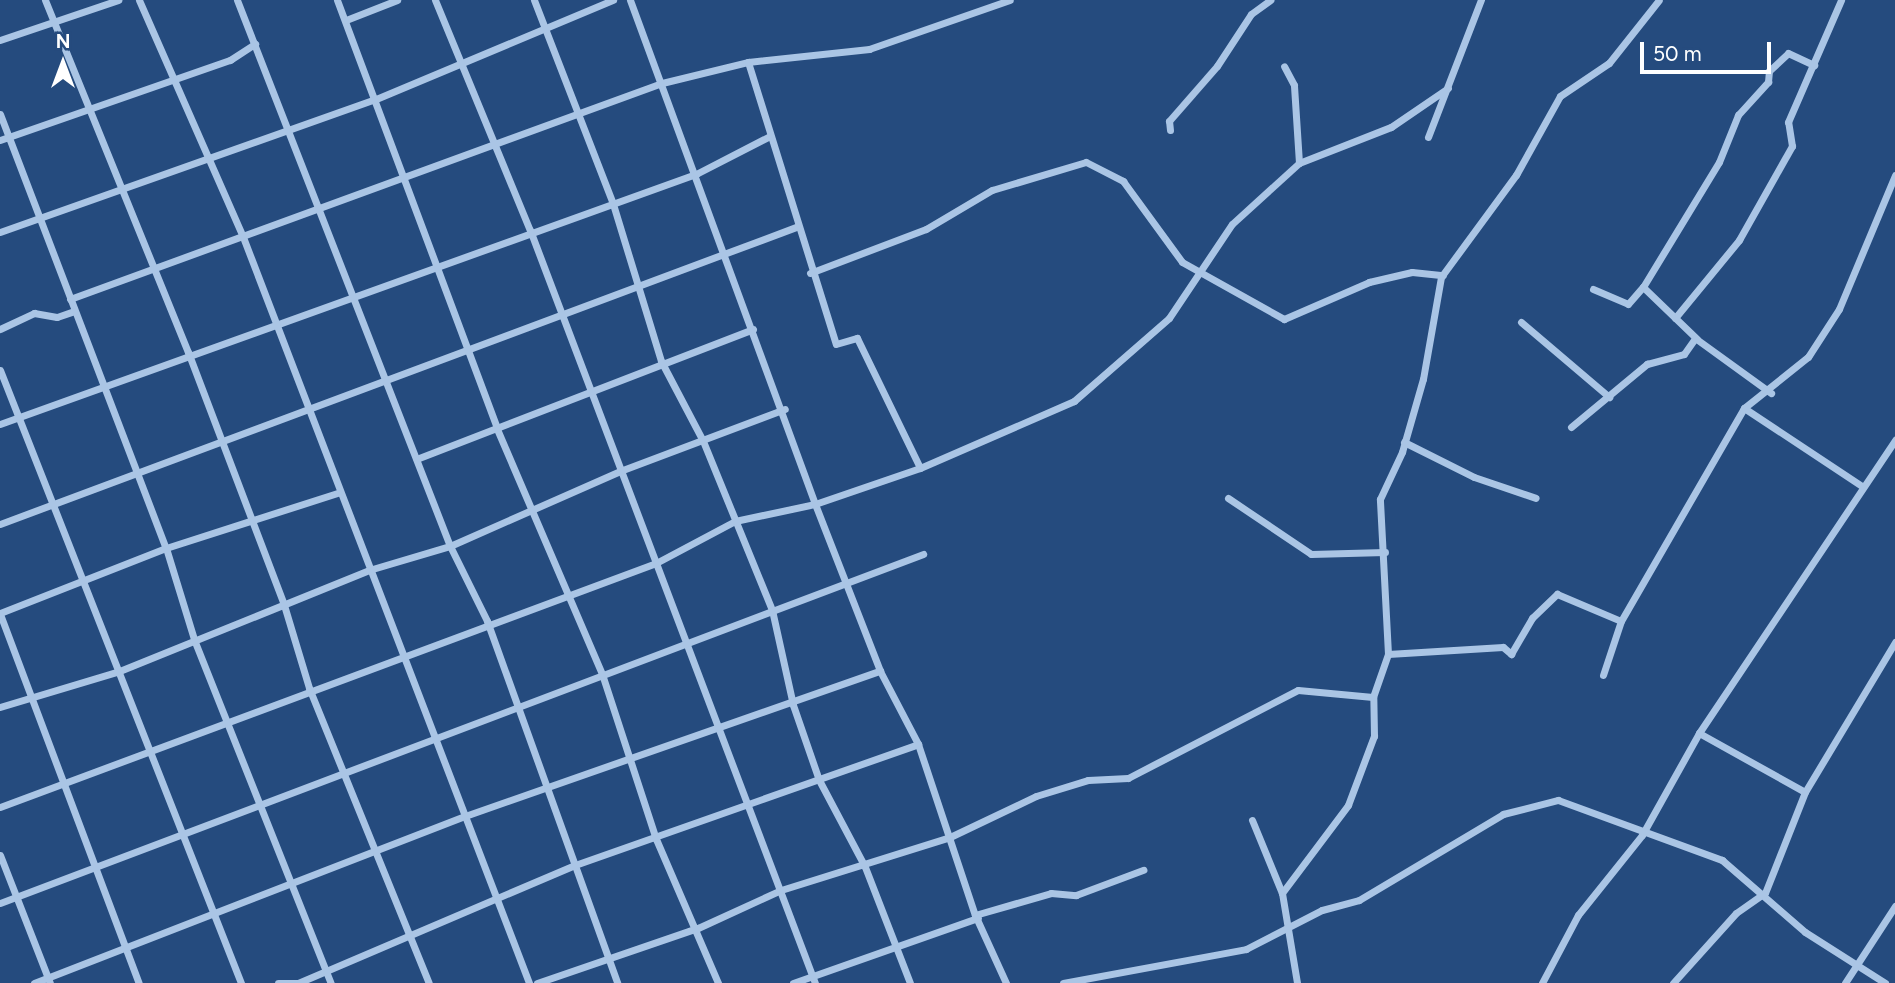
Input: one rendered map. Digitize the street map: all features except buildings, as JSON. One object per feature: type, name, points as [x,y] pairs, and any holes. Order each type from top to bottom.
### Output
[{"type":"street","points":[[45,0],[253,517],[309,688],[340,770],[378,849],[429,983]]},
{"type":"street","points":[[0,40],[118,0]]},
{"type":"street","points":[[139,0],[176,74],[243,237],[273,325],[306,405],[337,493],[435,734],[494,900],[529,983]]},
{"type":"street","points":[[237,0],[318,211],[419,458],[450,546],[486,621],[514,706],[548,787],[617,983]]},
{"type":"street","points":[[337,0],[471,348],[497,429],[603,674],[628,759],[656,839],[698,928],[718,983]]},
{"type":"street","points":[[346,20],[397,0]]},
{"type":"street","points":[[435,0],[492,144],[530,230],[556,314],[656,563],[714,731],[781,890],[813,979]]},
{"type":"street","points":[[534,0],[613,204],[636,288],[661,361],[703,441],[772,610],[793,705],[819,780],[865,867],[910,983]]},
{"type":"street","points":[[0,232],[41,220],[287,127],[376,99],[612,0]]},
{"type":"street","points":[[630,0],[785,409],[815,504],[880,671],[918,744],[977,917],[1006,983]]},
{"type":"street","points":[[70,299],[318,211],[577,110],[662,83],[748,62],[869,49],[1010,0]]},
{"type":"street","points":[[1170,130],[1168,121],[1217,66],[1251,14],[1270,0]]},
{"type":"street","points":[[1428,137],[1481,0]]},
{"type":"street","points":[[1282,893],[1348,804],[1374,736],[1373,696],[1388,654],[1385,552],[1380,499],[1404,442],[1443,275],[1516,176],[1559,96],[1609,63],[1660,0]]},
{"type":"street","points":[[1675,318],[1739,240],[1792,146],[1788,122],[1841,0]]},
{"type":"street","points":[[0,140],[176,74],[230,60],[255,44]]},
{"type":"street","points":[[1593,289],[1628,304],[1643,288],[1719,162],[1738,115],[1768,82],[1769,71],[1788,53],[1814,65]]},
{"type":"street","points":[[748,62],[810,273],[836,344],[857,338],[920,468]]},
{"type":"street","points":[[1284,66],[1294,85],[1299,163]]},
{"type":"street","points":[[0,807],[65,785],[227,718],[486,621],[656,563],[736,521],[815,504],[920,468],[1074,401],[1169,317],[1202,274],[1233,224],[1299,163],[1391,127],[1448,88]]},
{"type":"street","points":[[0,114],[100,385],[166,548],[195,642],[227,718],[257,804],[331,983]]},
{"type":"street","points":[[0,424],[188,352],[273,325],[438,262],[696,174],[770,136]]},
{"type":"street","points":[[810,273],[926,229],[992,190],[1086,162],[1123,181],[1172,253],[1202,274],[1289,320],[1340,290],[1412,272],[1443,275]]},
{"type":"street","points":[[1603,676],[1620,621],[1744,408],[1771,393],[1808,357],[1839,309],[1895,175]]},
{"type":"street","points":[[0,524],[135,468],[471,348],[556,314],[636,288],[725,251],[796,227]]},
{"type":"street","points":[[1643,288],[1697,340],[1771,393]]},
{"type":"street","points":[[0,329],[34,313],[57,317],[74,311]]},
{"type":"street","points":[[1521,322],[1609,397]]},
{"type":"street","points":[[419,458],[497,429],[586,388],[753,329]]},
{"type":"street","points":[[1571,427],[1647,364],[1665,364],[1697,340]]},
{"type":"street","points":[[0,370],[15,418],[87,580],[117,672],[153,747],[241,983]]},
{"type":"street","points":[[1744,408],[1863,486]]},
{"type":"street","points":[[0,707],[117,672],[369,570],[450,546],[620,471],[785,409]]},
{"type":"street","points":[[1542,983],[1578,915],[1642,835],[1699,733],[1895,440]]},
{"type":"street","points":[[1404,442],[1474,477],[1536,498]]},
{"type":"street","points":[[139,983],[65,785],[27,699],[0,614],[166,548],[253,517],[337,493]]},
{"type":"street","points":[[1228,498],[1311,554],[1385,552]]},
{"type":"street","points":[[0,903],[340,770],[603,674],[682,640],[847,587],[923,554]]},
{"type":"street","points":[[1388,654],[1503,647],[1511,654],[1532,618],[1557,594],[1620,621]]},
{"type":"street","points":[[1673,983],[1736,913],[1765,894],[1805,792],[1895,642]]},
{"type":"street","points":[[34,983],[49,980],[123,946],[292,888],[378,849],[465,816],[793,705],[880,671]]},
{"type":"street","points":[[537,983],[608,955],[698,928],[781,890],[865,867],[950,837],[1060,787],[1128,778],[1297,690],[1373,696]]},
{"type":"street","points":[[1699,733],[1805,792]]},
{"type":"street","points":[[278,983],[298,983],[325,968],[409,936],[575,865],[656,839],[918,744]]},
{"type":"street","points":[[1063,983],[1246,949],[1286,927],[1359,900],[1462,834],[1537,803],[1558,800],[1617,817],[1642,835],[1722,860],[1765,894],[1805,932],[1855,961],[1885,983]]},
{"type":"street","points":[[1252,820],[1282,893],[1286,927],[1296,950],[1297,983]]},
{"type":"street","points":[[0,855],[49,980]]},
{"type":"street","points":[[793,983],[813,979],[977,917],[1051,894],[1076,895],[1143,870]]},
{"type":"street","points":[[1845,983],[1855,961],[1895,906]]}]
